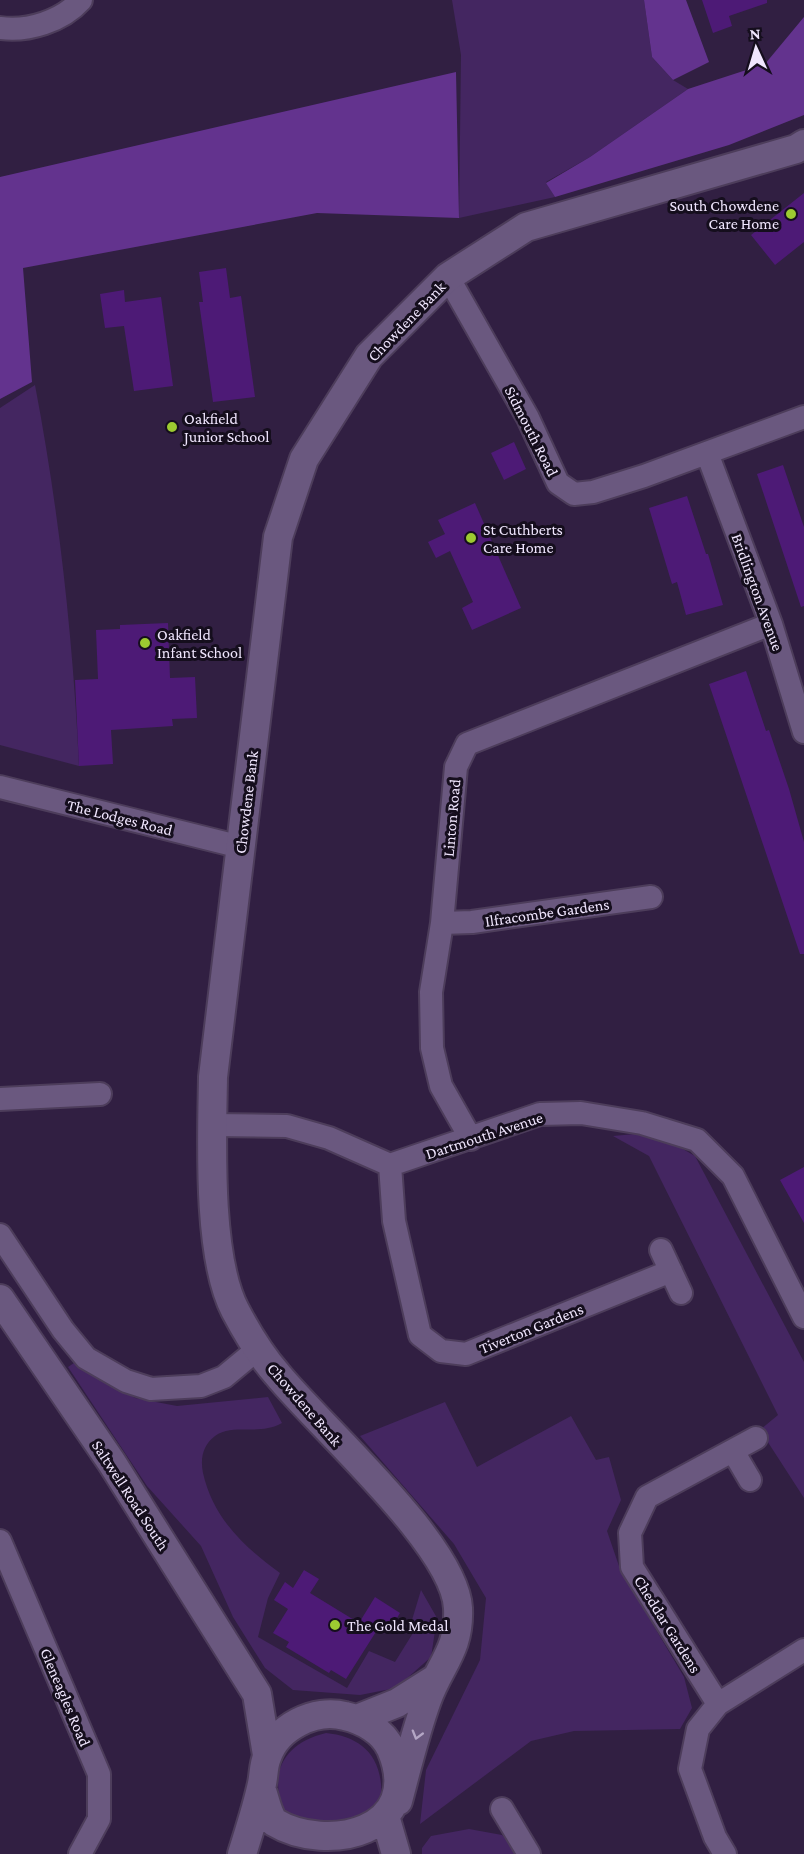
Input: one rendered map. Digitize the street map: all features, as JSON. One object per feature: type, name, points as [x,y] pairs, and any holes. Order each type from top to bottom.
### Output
[{"type":"street","points":[[0,28],[40,25],[72,10],[81,0]]},
{"type":"street","name":"Chowdene Bank","points":[[393,1812],[435,1679],[452,1653],[458,1628],[458,1605],[449,1574],[429,1541],[276,1373],[234,1308],[217,1253],[212,1125],[213,1077],[278,537],[304,459],[369,356],[448,277],[526,227],[796,149],[804,144]]},
{"type":"street","name":"Sidmouth Road","points":[[448,277],[528,418],[558,483],[574,494],[594,492],[804,417]]},
{"type":"street","name":"Bridlington Avenue","points":[[707,453],[771,624],[804,732]]},
{"type":"street","name":"Linton Road","points":[[471,1139],[441,1086],[432,1048],[431,992],[442,923],[456,767],[467,744],[771,624]]},
{"type":"street","name":"The Lodges Road","points":[[0,787],[241,847]]},
{"type":"street","name":"Ilfracombe Gardens","points":[[442,923],[472,922],[651,897]]},
{"type":"street","points":[[0,1099],[100,1095]]},
{"type":"street","name":"Dartmouth Avenue","points":[[390,1165],[540,1114],[581,1113],[642,1122],[697,1140],[733,1176],[796,1282],[804,1317]]},
{"type":"street","points":[[212,1125],[287,1126],[329,1138],[390,1165]]},
{"type":"street","name":"Tiverton Gardens","points":[[390,1165],[394,1221],[420,1335],[441,1351],[466,1354],[671,1271]]},
{"type":"street","points":[[0,1235],[63,1330],[86,1358],[126,1381],[151,1389],[201,1386],[224,1377],[259,1348]]},
{"type":"street","points":[[662,1250],[681,1293]]},
{"type":"street","name":"Saltwell Road South","points":[[0,1299],[112,1463],[257,1694],[267,1755]]},
{"type":"street","name":"Cheddar Gardens","points":[[718,1704],[632,1568],[630,1533],[647,1497],[756,1438]]},
{"type":"street","points":[[733,1450],[750,1480]]},
{"type":"street","name":"Gleneagles Road","points":[[0,1542],[99,1774],[99,1819],[80,1854]]},
{"type":"street","points":[[725,1854],[714,1837],[690,1769],[698,1729],[718,1704],[804,1650]]},
{"type":"street","name":"Chowdene Bank","points":[[357,1719],[397,1703],[435,1679]]},
{"type":"street","name":"Saltwell Road South","points":[[257,1694],[300,1721]]},
{"type":"street","points":[[242,1854],[261,1788],[267,1755],[281,1734],[300,1721],[320,1714],[337,1714],[357,1719],[373,1727],[388,1744],[399,1769],[393,1812],[396,1854]]},
{"type":"street","points":[[261,1788],[273,1821],[297,1844],[315,1852],[360,1851],[393,1812]]},
{"type":"street","points":[[502,1809],[529,1854]]},
{"type":"shaded area","points":[[452,0],[644,0],[652,57],[673,80],[688,89],[590,157],[546,182],[555,197],[459,218],[461,55]]},
{"type":"shaded area","points":[[644,0],[686,0],[709,62],[673,80],[652,57]]},
{"type":"shaded area","points":[[804,17],[804,115],[729,145],[555,197],[546,183],[590,157],[688,89],[765,64]]},
{"type":"shaded area","points":[[456,72],[459,218],[317,213],[23,268],[32,382],[0,399],[0,177]]},
{"type":"shaded area","points":[[35,385],[44,432],[64,575],[79,766],[0,745],[0,408]]},
{"type":"shaded area","points":[[635,1134],[669,1141],[695,1156],[804,1362],[804,1498],[760,1430],[778,1415],[649,1156],[613,1136]]},
{"type":"shaded area","points":[[74,1363],[135,1398],[177,1406],[268,1397],[282,1423],[264,1429],[222,1432],[208,1443],[203,1452],[202,1462],[208,1489],[222,1518],[242,1542],[280,1573],[268,1598],[258,1637],[347,1688],[369,1651],[395,1662],[413,1633],[412,1620],[421,1590],[437,1618],[431,1657],[396,1688],[360,1695],[293,1690],[265,1668],[233,1617],[201,1546],[147,1486],[68,1367]]},
{"type":"shaded area","points":[[445,1402],[477,1467],[571,1416],[596,1460],[609,1457],[621,1500],[607,1531],[620,1569],[684,1677],[692,1708],[680,1729],[574,1731],[531,1741],[420,1824],[426,1770],[480,1660],[486,1598],[454,1544],[360,1436]]},
{"type":"shaded area","points":[[326,1733],[347,1738],[364,1747],[375,1763],[381,1784],[381,1795],[377,1806],[341,1837],[284,1811],[280,1797],[279,1771],[290,1752],[300,1744]]},
{"type":"shaded area","points":[[469,1829],[502,1835],[521,1854],[422,1854],[422,1848],[431,1836]]},
{"type":"building","points":[[702,0],[767,0],[767,3],[729,16],[732,26],[713,33]]},
{"type":"building","name":"South Chowdene Care Home","points":[[804,193],[804,242],[775,265],[751,235]]},
{"type":"building","points":[[226,268],[230,298],[241,296],[255,397],[213,402],[199,302],[203,302],[199,272]]},
{"type":"building","points":[[124,290],[125,302],[161,297],[173,386],[134,391],[124,326],[105,328],[100,294]]},
{"type":"building","points":[[514,442],[526,469],[504,480],[491,453]]},
{"type":"building","points":[[783,465],[804,527],[804,606],[801,607],[757,474]]},
{"type":"building","points":[[687,496],[723,605],[686,615],[677,582],[672,584],[649,508]]},
{"type":"building","name":"St Cuthberts Care Home","points":[[475,503],[521,608],[472,630],[462,608],[473,602],[450,551],[436,558],[428,542],[445,534],[438,520]]},
{"type":"building","points":[[168,623],[170,678],[195,677],[197,718],[172,719],[173,726],[111,730],[113,764],[79,766],[75,680],[98,679],[96,630],[120,629],[120,625]]},
{"type":"building","points":[[746,671],[766,731],[769,730],[804,842],[804,954],[800,954],[709,684]]},
{"type":"building","points":[[804,1167],[804,1223],[780,1180]]},
{"type":"building","name":"The Gold Medal","points":[[304,1570],[319,1579],[310,1593],[359,1623],[375,1597],[400,1613],[388,1633],[379,1627],[346,1679],[331,1670],[329,1673],[286,1647],[289,1642],[273,1633],[288,1609],[274,1600],[285,1582],[293,1588]]},
{"type":"place","name":"South Chowdene Care Home","points":[[791,214]]},
{"type":"place","name":"Oakfield Junior School","points":[[172,427]]},
{"type":"place","name":"St Cuthberts Care Home","points":[[471,538]]},
{"type":"place","name":"Oakfield Infant School","points":[[145,643]]},
{"type":"place","name":"The Gold Medal","points":[[335,1625]]}]
